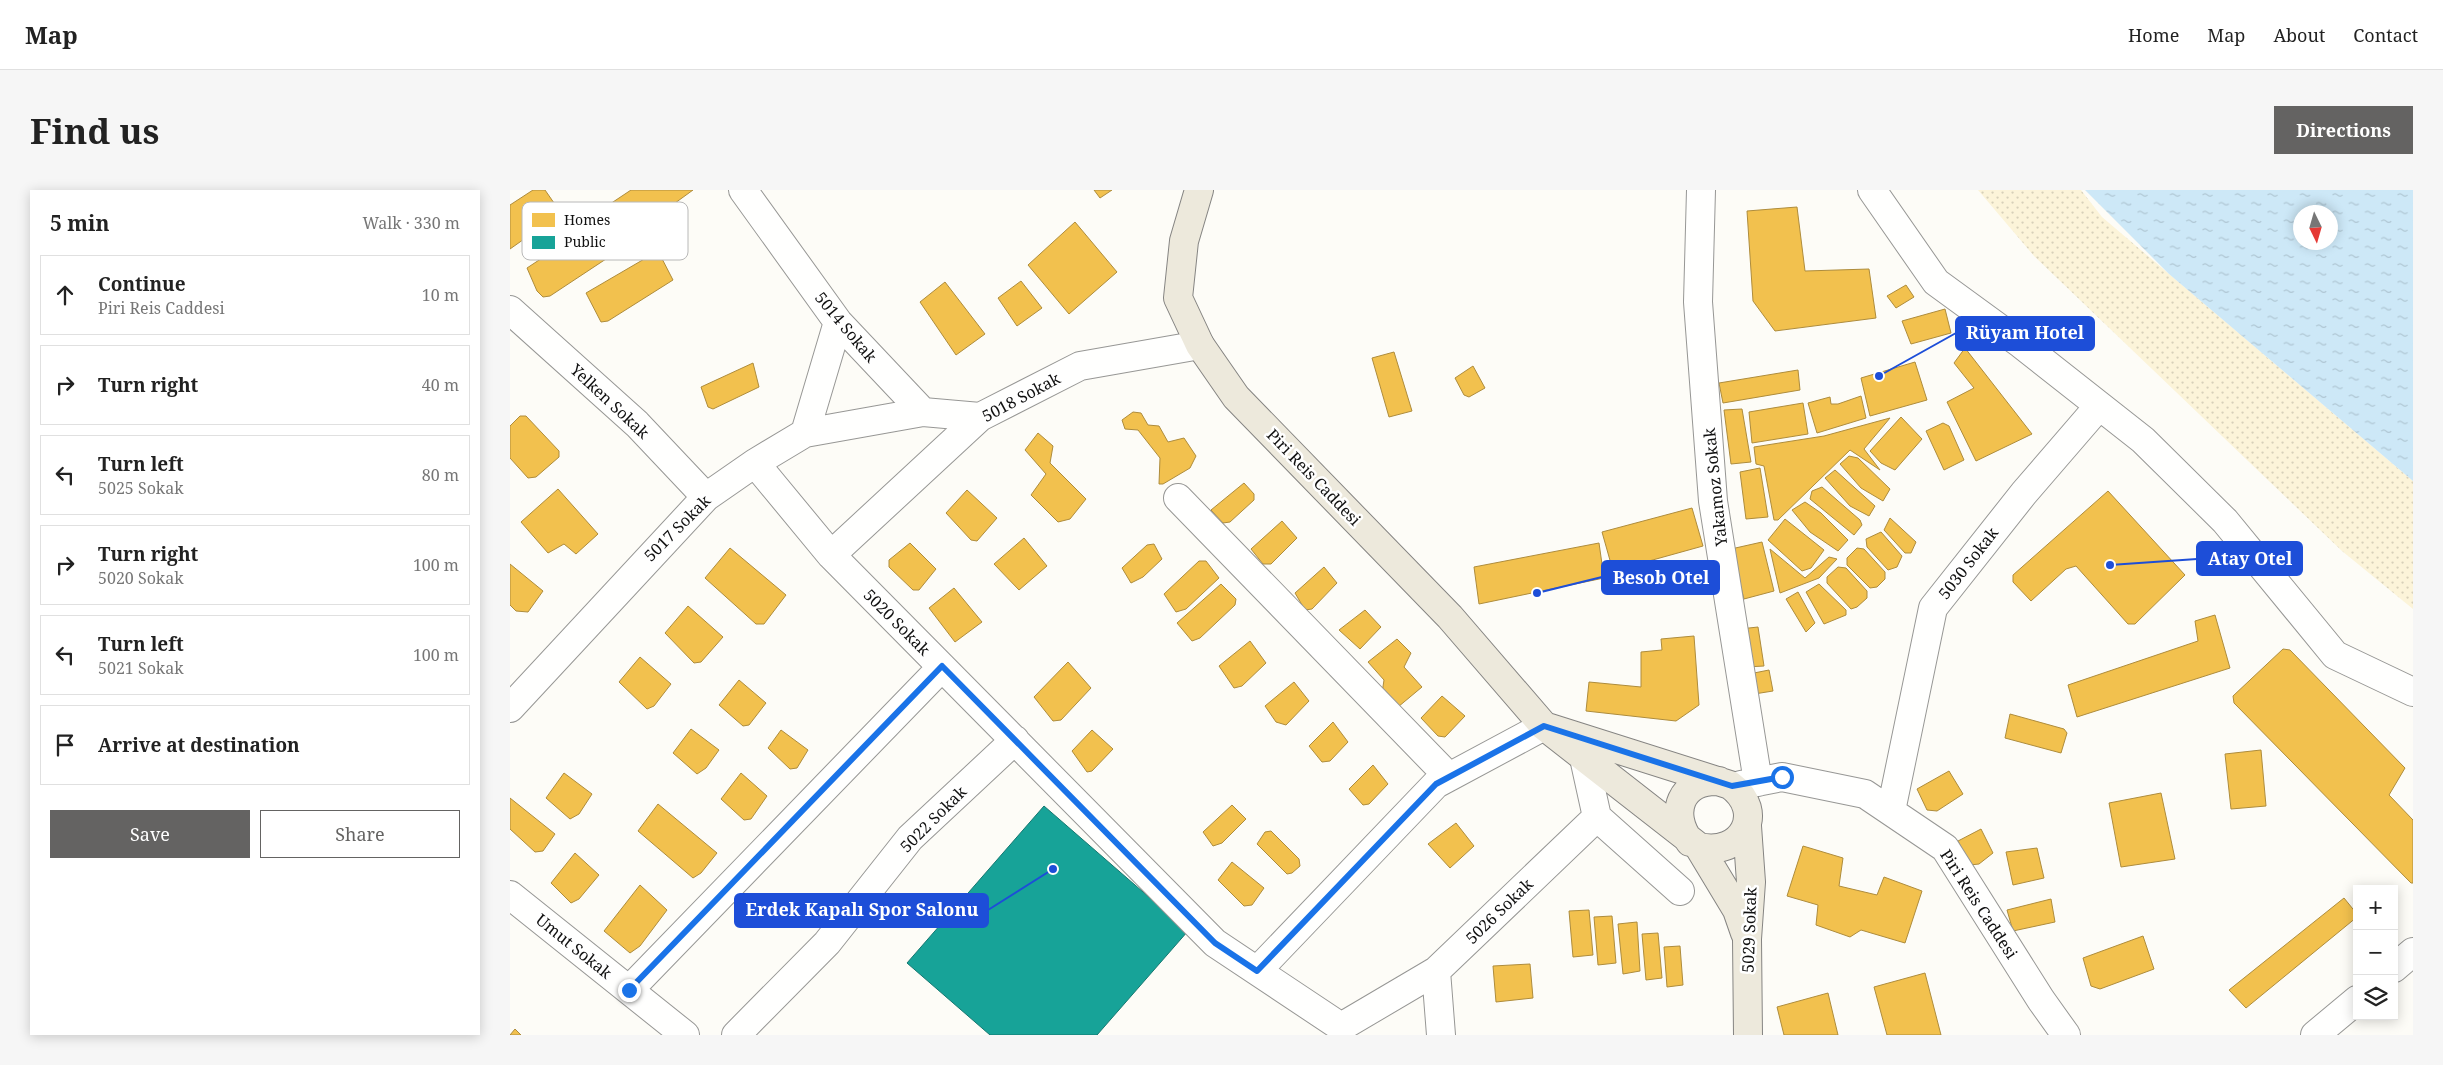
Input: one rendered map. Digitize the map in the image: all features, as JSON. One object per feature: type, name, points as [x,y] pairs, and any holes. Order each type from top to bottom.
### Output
[{"type":"main road","name":"Piri Reis Caddesi","points":[[1199,190],[1184,241],[1178,298],[1200,345],[1236,397],[1450,617],[1544,726],[1695,844]]},
{"type":"main road","points":[[1544,726],[1748,782]]},
{"type":"main road","points":[[1747,939],[1737,910],[1679,822],[1682,800],[1688,791],[1698,784],[1708,781],[1748,782]]},
{"type":"main road","points":[[1695,844],[1710,850],[1722,849],[1733,844],[1742,836],[1747,820],[1748,782]]},
{"type":"main road","name":"5029 Sokak","points":[[1747,820],[1751,882],[1747,939],[1748,1035]]},
{"type":"street","name":"5014 Sokak","points":[[743,190],[838,322],[923,412]]},
{"type":"street","name":"Yakamoz Sokak","points":[[1701,190],[1698,302],[1713,501],[1748,782]]},
{"type":"street","points":[[1872,190],[1936,282],[2021,344],[2144,440],[2224,521],[2335,655],[2413,692]]},
{"type":"street","name":"Yelken Sokak","points":[[510,310],[637,424],[706,497]]},
{"type":"street","points":[[805,434],[838,322]]},
{"type":"street","name":"5018 Sokak","points":[[831,555],[980,417],[1080,366],[1200,345]]},
{"type":"street","name":"5030 Sokak","points":[[1891,811],[1932,608],[2024,493],[2100,406]]},
{"type":"street","points":[[923,412],[980,417]]},
{"type":"street","name":"5017 Sokak","points":[[510,708],[706,497],[755,462],[805,434],[923,412]]},
{"type":"street","name":"5020 Sokak","points":[[755,462],[831,555],[1215,943],[1342,1031]]},
{"type":"street","points":[[1178,498],[1449,777]]},
{"type":"street","points":[[629,990],[942,666]]},
{"type":"street","points":[[1257,971],[1436,784],[1544,726]]},
{"type":"street","name":"5022 Sokak","points":[[736,1035],[827,943],[910,838],[1015,740]]},
{"type":"street","points":[[1584,758],[1598,817],[1680,891]]},
{"type":"street","points":[[1747,820],[1758,796],[1748,782]]},
{"type":"street","name":"Piri Reis Caddesi","points":[[1748,782],[1865,794],[1945,848],[2041,1000],[2066,1035]]},
{"type":"street","name":"5026 Sokak","points":[[1342,1031],[1436,971],[1598,817]]},
{"type":"street","name":"Umut Sokak","points":[[510,895],[685,1035]]},
{"type":"street","points":[[2398,965],[2413,952]]},
{"type":"street","points":[[1436,971],[1441,1035]]},
{"type":"street","points":[[2315,1035],[2353,1003]]},
{"type":"sand","points":[[1978,190],[2081,190],[2102,217],[2413,481],[2413,609],[2342,551],[2034,256]]},
{"type":"water","points":[[2085,190],[2413,190],[2413,481],[2169,274]]},
{"type":"building: Homes","points":[[533,190],[545,190],[553,202],[522,202],[522,241],[510,249],[510,205]]},
{"type":"building: Homes","points":[[631,190],[693,190],[676,202],[613,202]]},
{"type":"building: Homes","points":[[1094,190],[1112,190],[1100,198]]},
{"type":"building: Homes","points":[[1797,207],[1805,271],[1869,269],[1876,318],[1775,331],[1753,301],[1747,211]]},
{"type":"building: Homes","points":[[1075,222],[1117,272],[1069,314],[1028,265]]},
{"type":"building: Homes","points":[[539,260],[604,260],[550,296],[543,297],[537,291],[527,268]]},
{"type":"building: Homes","points":[[643,260],[663,260],[673,280],[608,321],[601,322],[586,293]]},
{"type":"building: Homes","points":[[1021,281],[1042,308],[1017,326],[998,298]]},
{"type":"building: Homes","points":[[945,282],[985,334],[956,355],[920,302]]},
{"type":"building: Homes","points":[[1906,285],[1914,297],[1896,308],[1887,296]]},
{"type":"building: Homes","points":[[1945,309],[1951,333],[1911,344],[1902,321]]},
{"type":"building: Homes","points":[[1965,348],[2032,434],[1976,461],[1947,402],[1974,388],[1954,363]]},
{"type":"building: Homes","points":[[1394,352],[1412,411],[1389,417],[1372,358]]},
{"type":"building: Homes","points":[[1915,362],[1927,400],[1870,416],[1861,378]]},
{"type":"building: Homes","points":[[753,363],[759,387],[713,409],[708,407],[701,387]]},
{"type":"building: Homes","points":[[1473,366],[1485,388],[1469,397],[1464,395],[1455,378]]},
{"type":"building: Homes","points":[[1798,370],[1800,390],[1723,403],[1719,383]]},
{"type":"building: Homes","points":[[1861,396],[1866,418],[1817,433],[1808,403],[1830,397],[1831,404],[1838,404]]},
{"type":"building: Homes","points":[[1803,403],[1808,434],[1752,443],[1749,412]]},
{"type":"building: Homes","points":[[1742,409],[1751,462],[1731,464],[1724,410]]},
{"type":"building: Homes","points":[[1133,412],[1141,413],[1148,425],[1159,426],[1168,442],[1184,438],[1196,456],[1190,468],[1163,484],[1159,484],[1160,458],[1138,430],[1125,429],[1122,420]]},
{"type":"building: Homes","points":[[520,416],[526,416],[559,451],[559,457],[536,477],[528,478],[510,458],[510,426]]},
{"type":"building: Homes","points":[[1901,417],[1922,439],[1895,470],[1881,463],[1870,451]]},
{"type":"building: Homes","points":[[1890,418],[1864,449],[1880,470],[1850,450],[1778,520],[1774,520],[1764,466],[1756,464],[1754,447],[1824,436]]},
{"type":"building: Homes","points":[[1943,423],[1949,426],[1964,460],[1944,470],[1926,431]]},
{"type":"building: Homes","points":[[1038,433],[1053,446],[1050,463],[1086,499],[1070,519],[1058,522],[1031,495],[1046,474],[1025,450]]},
{"type":"building: Homes","points":[[1849,456],[1858,458],[1890,489],[1883,501],[1861,488],[1840,464]]},
{"type":"building: Homes","points":[[1760,468],[1768,517],[1746,519],[1740,472]]},
{"type":"building: Homes","points":[[1835,470],[1875,506],[1869,516],[1850,506],[1825,478]]},
{"type":"building: Homes","points":[[1244,483],[1254,494],[1254,500],[1230,522],[1223,523],[1211,510]]},
{"type":"building: Homes","points":[[1822,487],[1860,520],[1862,525],[1854,535],[1810,499],[1812,491]]},
{"type":"building: Homes","points":[[558,489],[598,534],[576,554],[564,544],[548,553],[521,522]]},
{"type":"building: Homes","points":[[967,490],[997,518],[977,541],[971,540],[946,513]]},
{"type":"building: Homes","points":[[2108,491],[2185,575],[2135,624],[2128,624],[2076,566],[2066,569],[2031,601],[2013,582],[2013,575]]},
{"type":"building: Homes","points":[[1805,502],[1821,513],[1848,540],[1838,551],[1810,532],[1792,510]]},
{"type":"building: Homes","points":[[1692,508],[1703,546],[1613,571],[1602,532]]},
{"type":"building: Homes","points":[[1890,518],[1916,542],[1911,553],[1905,553],[1884,530]]},
{"type":"building: Homes","points":[[1785,519],[1824,550],[1811,568],[1802,571],[1768,540]]},
{"type":"building: Homes","points":[[1282,521],[1297,538],[1271,564],[1263,564],[1251,549]]},
{"type":"building: Homes","points":[[1881,532],[1902,556],[1897,567],[1888,570],[1867,547],[1866,539]]},
{"type":"building: Homes","points":[[1024,538],[1047,566],[1019,590],[994,564]]},
{"type":"building: Homes","points":[[1762,542],[1774,591],[1744,599],[1731,549]]},
{"type":"building: Homes","points":[[910,543],[936,569],[919,590],[913,590],[889,567],[889,560]]},
{"type":"building: Homes","points":[[1599,543],[1604,578],[1479,604],[1474,567]]},
{"type":"building: Homes","points":[[1154,544],[1162,559],[1143,577],[1131,583],[1122,568],[1147,545]]},
{"type":"building: Homes","points":[[730,548],[786,595],[764,624],[756,624],[705,578]]},
{"type":"building: Homes","points":[[1857,548],[1864,549],[1885,572],[1885,579],[1877,587],[1870,588],[1847,565],[1847,558]]},
{"type":"building: Homes","points":[[1770,549],[1805,578],[1829,557],[1837,559],[1819,578],[1780,593]]},
{"type":"building: Homes","points":[[1199,561],[1206,561],[1219,578],[1186,609],[1176,612],[1164,594]]},
{"type":"building: Homes","points":[[510,564],[543,591],[528,612],[516,611],[510,605]]},
{"type":"building: Homes","points":[[1324,567],[1337,583],[1312,609],[1305,610],[1295,593]]},
{"type":"building: Homes","points":[[1838,567],[1846,568],[1867,591],[1867,598],[1857,607],[1851,609],[1827,583],[1827,577]]},
{"type":"building: Homes","points":[[1221,584],[1236,599],[1235,605],[1200,638],[1192,641],[1177,623]]},
{"type":"building: Homes","points":[[1819,584],[1846,610],[1846,615],[1824,624],[1806,592]]},
{"type":"building: Homes","points":[[954,588],[982,622],[955,642],[929,608]]},
{"type":"building: Homes","points":[[1798,592],[1815,623],[1806,632],[1786,599]]},
{"type":"building: Homes","points":[[688,606],[723,637],[701,662],[694,663],[665,633]]},
{"type":"building: Homes","points":[[1365,610],[1381,627],[1360,649],[1339,630]]},
{"type":"building: Homes","points":[[2215,615],[2230,668],[2077,717],[2068,685],[2198,641],[2195,621]]},
{"type":"building: Homes","points":[[1758,627],[1764,666],[1746,667],[1740,629]]},
{"type":"building: Homes","points":[[1694,636],[1699,705],[1676,721],[1586,711],[1589,682],[1641,687],[1641,652],[1662,650],[1661,639]]},
{"type":"building: Homes","points":[[1397,639],[1411,653],[1404,667],[1422,687],[1398,707],[1382,693],[1384,680],[1368,662]]},
{"type":"building: Homes","points":[[1250,641],[1266,663],[1242,686],[1234,688],[1219,666]]},
{"type":"building: Homes","points":[[2283,649],[2290,650],[2405,768],[2389,795],[2413,820],[2413,883],[2234,703],[2233,696]]},
{"type":"building: Homes","points":[[640,657],[671,684],[654,706],[647,709],[619,682]]},
{"type":"building: Homes","points":[[1068,662],[1091,688],[1061,720],[1053,721],[1034,697]]},
{"type":"building: Homes","points":[[1769,670],[1773,691],[1748,695],[1744,675]]},
{"type":"building: Homes","points":[[739,680],[766,703],[749,725],[743,726],[719,705]]},
{"type":"building: Homes","points":[[1294,682],[1309,701],[1286,725],[1276,722],[1265,706]]},
{"type":"building: Homes","points":[[1442,696],[1465,716],[1445,737],[1438,736],[1421,718]]},
{"type":"building: Homes","points":[[2010,714],[2064,729],[2067,733],[2061,753],[2005,738]]},
{"type":"building: Homes","points":[[1333,722],[1348,742],[1330,761],[1322,762],[1309,746]]},
{"type":"building: Homes","points":[[691,729],[719,750],[706,768],[697,774],[673,753]]},
{"type":"building: Homes","points":[[781,730],[808,750],[797,768],[790,769],[768,748]]},
{"type":"building: Homes","points":[[1092,730],[1113,749],[1092,771],[1087,772],[1072,751]]},
{"type":"building: Homes","points":[[2261,750],[2266,806],[2231,809],[2225,754]]},
{"type":"building: Homes","points":[[1373,765],[1388,784],[1369,804],[1363,805],[1349,789]]},
{"type":"building: Homes","points":[[1949,771],[1963,794],[1937,811],[1927,810],[1917,789]]},
{"type":"building: Homes","points":[[564,773],[592,794],[579,814],[570,819],[546,798]]},
{"type":"building: Homes","points":[[741,773],[767,796],[751,819],[744,820],[721,799]]},
{"type":"building: Homes","points":[[2161,793],[2175,859],[2121,867],[2109,803]]},
{"type":"building: Homes","points":[[510,798],[555,834],[543,851],[535,852],[510,829]]},
{"type":"building: Homes","points":[[658,804],[717,853],[701,873],[693,878],[638,831]]},
{"type":"building: Homes","points":[[1232,805],[1246,819],[1222,843],[1213,846],[1203,832]]},
{"type":"building: Homes","points":[[1456,823],[1474,846],[1450,868],[1428,844]]},
{"type":"building: Homes","points":[[1981,829],[1993,853],[1979,864],[1970,865],[1958,841]]},
{"type":"building: Homes","points":[[1271,831],[1299,859],[1300,866],[1292,873],[1287,874],[1257,844],[1265,832]]},
{"type":"building: Homes","points":[[1803,846],[1843,858],[1839,886],[1877,895],[1884,877],[1922,891],[1905,943],[1861,930],[1850,937],[1816,925],[1818,905],[1787,896]]},
{"type":"building: Homes","points":[[2037,848],[2044,878],[2013,885],[2006,852]]},
{"type":"building: Homes","points":[[575,853],[599,875],[579,899],[571,903],[551,883]]},
{"type":"building: Homes","points":[[1232,862],[1264,888],[1252,905],[1244,906],[1218,880]]},
{"type":"building: Homes","points":[[640,885],[667,910],[640,946],[630,953],[604,931]]},
{"type":"building: Homes","points":[[2344,898],[2353,909],[2353,920],[2246,1008],[2229,990]]},
{"type":"building: Homes","points":[[2051,899],[2055,922],[2013,931],[2007,910]]},
{"type":"building: Homes","points":[[1589,910],[1593,955],[1573,957],[1569,911]]},
{"type":"building: Homes","points":[[1612,916],[1616,963],[1598,965],[1594,917]]},
{"type":"building: Homes","points":[[1637,922],[1640,971],[1623,974],[1618,924]]},
{"type":"building: Homes","points":[[1658,933],[1662,978],[1646,980],[1642,934]]},
{"type":"building: Homes","points":[[2143,936],[2154,969],[2100,989],[2091,986],[2083,958]]},
{"type":"building: Homes","points":[[1680,946],[1683,985],[1667,987],[1664,947]]},
{"type":"building: Homes","points":[[1530,964],[1533,998],[1496,1002],[1493,966]]},
{"type":"building: Homes","points":[[1925,973],[1941,1035],[1887,1035],[1874,987]]},
{"type":"building: Homes","points":[[1828,993],[1838,1035],[1784,1035],[1777,1007]]},
{"type":"building: Homes","points":[[515,1029],[521,1035],[510,1035]]},
{"type":"building: Public","points":[[1044,806],[1188,931],[1097,1035],[990,1035],[907,963]]},
{"type":"place","name":"Rüyam Hotel","points":[[1879,376]]},
{"type":"place","name":"Atay Otel","points":[[2110,565]]},
{"type":"place","name":"Besob Otel","points":[[1537,593]]},
{"type":"place","name":"Erdek Kapalı Spor Salonu","points":[[1053,869]]},
{"type":"route","points":[[629,990],[942,666],[1215,943],[1257,971],[1436,784],[1544,726],[1732,786],[1782,777]]}]
